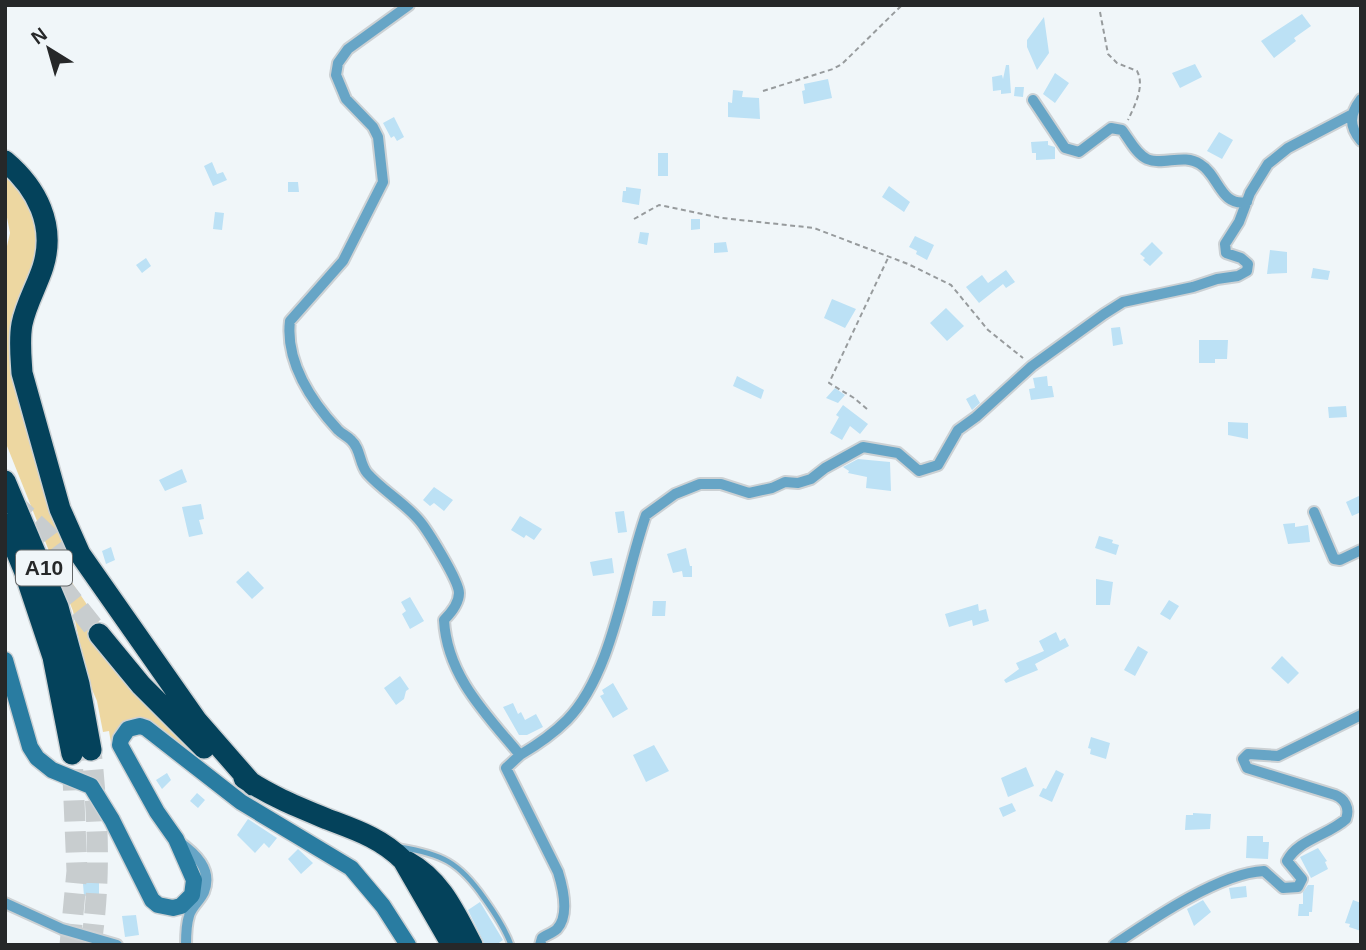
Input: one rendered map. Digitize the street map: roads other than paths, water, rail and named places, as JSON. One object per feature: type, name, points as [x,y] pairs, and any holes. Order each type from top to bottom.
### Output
[{"type":"highway","points":[[5,161],[27,182],[37,197],[46,227],[46,256],[23,322],[21,355],[22,373],[60,509],[80,554],[166,679],[197,721],[254,785]]},
{"type":"highway","name":"A10","points":[[5,524],[43,624],[62,699],[81,752],[79,684],[58,607],[6,481]]},
{"type":"highway","points":[[5,558],[43,624]]},
{"type":"highway","points":[[66,560],[191,734]]},
{"type":"highway","points":[[99,634],[141,685],[215,757],[274,797],[385,844],[403,860],[433,879],[472,945]]},
{"type":"highway","points":[[403,860],[452,945]]},
{"type":"main road","points":[[5,660],[30,747],[37,758],[52,770],[91,786],[112,820],[152,901],[165,908],[181,906],[192,895],[194,880],[176,839],[122,751],[121,739],[128,729],[134,727],[146,728],[241,802],[351,868],[383,906],[408,945]]},
{"type":"street","points":[[408,5],[348,49],[338,63],[336,75],[339,87],[379,137],[383,182],[343,261],[290,321],[289,333],[296,367],[315,401],[340,433],[351,440],[360,455],[363,468],[419,520],[452,572],[459,592],[456,605],[444,620],[448,648],[472,699],[520,755]]},
{"type":"street","points":[[540,945],[542,938],[556,930],[562,921],[563,888],[558,872],[506,768],[568,719],[584,699],[603,661],[646,515],[675,494],[700,484],[721,484],[750,493],[785,482],[798,483],[811,479],[863,447],[898,453],[919,471],[938,465],[958,430],[1032,366],[1123,302],[1238,276],[1247,271],[1248,264],[1241,258],[1226,253],[1225,244],[1240,222],[1250,193],[1268,164],[1288,148],[1329,129],[1351,115],[1361,99]]},
{"type":"street","points":[[1033,100],[1065,148],[1079,152],[1111,128],[1122,130],[1139,153],[1147,159],[1188,159],[1200,163],[1229,200],[1247,202]]},
{"type":"street","points":[[1351,115],[1352,130],[1361,141]]},
{"type":"street","points":[[1314,512],[1334,559],[1340,560],[1361,550]]},
{"type":"street","points":[[1114,945],[1180,902],[1221,883],[1264,872],[1283,888],[1298,887],[1302,879],[1287,861],[1289,856],[1304,844],[1339,826],[1346,819],[1347,806],[1335,795],[1247,768],[1243,759],[1250,754],[1278,756],[1361,715]]},
{"type":"street","points":[[176,839],[198,857],[205,869],[205,891],[189,913],[186,945]]},
{"type":"street","points":[[5,903],[62,929],[117,945]]},
{"type":"lane","points":[[385,844],[425,851],[449,861],[468,874],[490,906],[511,945]]},
{"type":"tunnel","points":[[12,502],[48,536],[66,560]]},
{"type":"tunnel","points":[[41,561],[99,634]]},
{"type":"tunnel","points":[[91,750],[97,848],[91,945]]},
{"type":"tunnel","points":[[70,945],[77,871],[72,754]]}]
